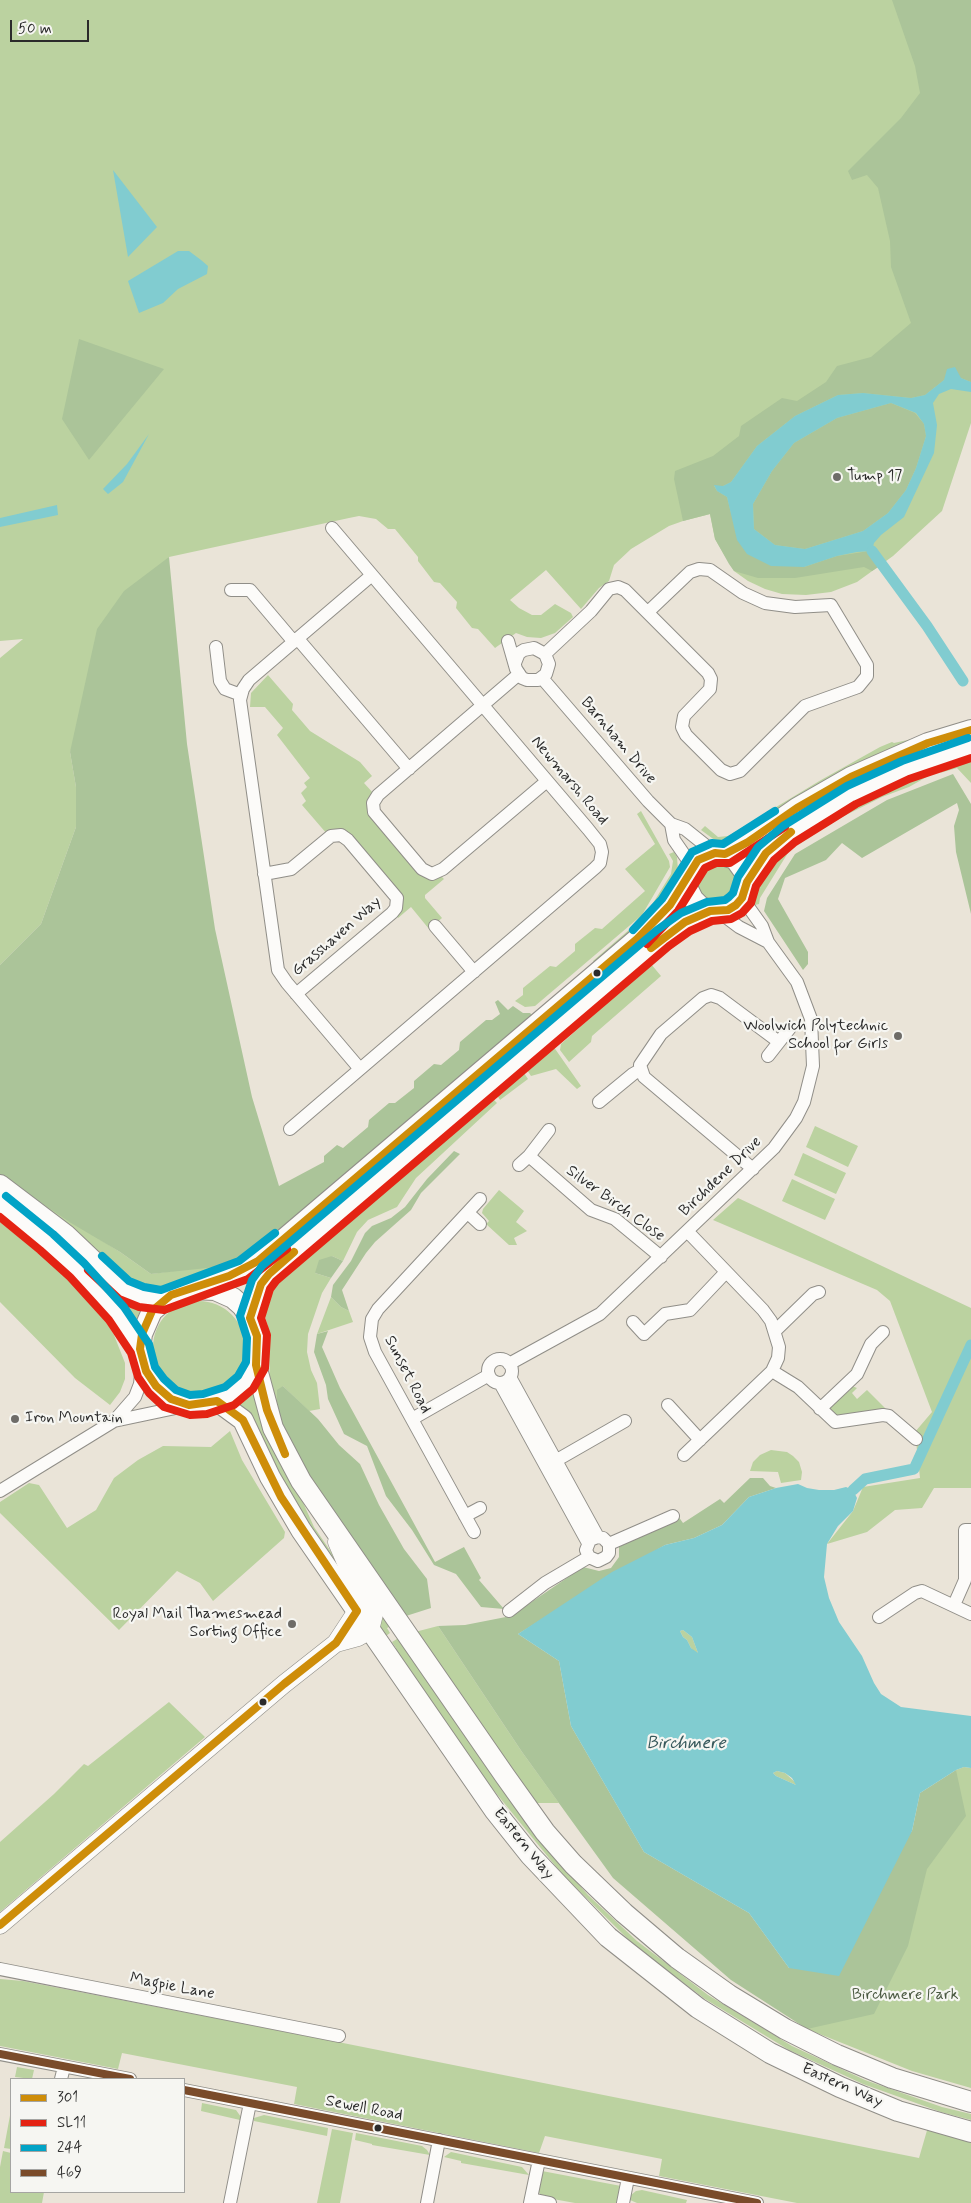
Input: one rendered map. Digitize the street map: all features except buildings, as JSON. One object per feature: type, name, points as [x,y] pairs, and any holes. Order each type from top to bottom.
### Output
[{"type":"main road","points":[[193,1288],[215,1290],[233,1298],[250,1318],[258,1336],[256,1365],[239,1389],[230,1396],[217,1401],[189,1405],[172,1399],[156,1386],[146,1371],[142,1356],[142,1334],[146,1321],[152,1311],[163,1300],[171,1295],[229,1276],[258,1261],[637,939],[659,918],[698,860],[720,854],[748,842],[797,808],[851,777],[928,743],[971,730]]},
{"type":"main road","points":[[250,1318],[262,1284],[276,1268],[663,938],[685,922],[736,905],[766,853],[775,844],[851,795],[905,770],[971,747]]},
{"type":"main road","points":[[720,854],[735,858],[741,865],[744,890]]},
{"type":"main road","points":[[690,872],[688,889],[693,899],[700,906],[714,911]]},
{"type":"main road","points":[[0,1184],[66,1235],[124,1290],[141,1297],[163,1300]]},
{"type":"main road","points":[[0,1204],[47,1242],[77,1270],[117,1314],[142,1356]]},
{"type":"main road","name":"Eastern Way","points":[[256,1365],[267,1410],[280,1444],[301,1481],[545,1832],[572,1864],[624,1913],[677,1958],[729,1995],[785,2029],[837,2055],[892,2078],[971,2102]]},
{"type":"main road","name":"Eastern Way","points":[[217,1401],[243,1420],[281,1497],[495,1811],[530,1855],[582,1911],[630,1955],[698,2008],[737,2034],[840,2087],[898,2111],[971,2132]]},
{"type":"street","name":"Newmarsh Road","points":[[290,1129],[600,863],[602,852],[600,844],[332,528]]},
{"type":"street","points":[[547,781],[443,870],[432,874],[422,870],[376,816],[373,808],[373,803],[378,795],[484,706],[517,669],[520,653],[524,650],[540,651],[592,611],[609,589],[618,587],[626,590],[708,673],[712,684],[708,692],[684,716],[682,727],[686,735],[726,773],[734,773],[740,770],[805,706],[858,687],[867,676],[867,665],[830,605],[795,606],[765,602],[743,593],[710,570],[699,569],[690,572],[648,612]]},
{"type":"street","points":[[360,1069],[278,970],[240,708],[241,695],[249,680],[372,575]]},
{"type":"street","points":[[231,590],[250,590],[409,770]]},
{"type":"street","points":[[511,640],[540,651],[548,658],[548,669],[542,678],[527,680],[517,669],[511,640]]},
{"type":"street","points":[[216,647],[220,681],[225,689],[241,695]]},
{"type":"street","name":"Barnham Drive","points":[[542,678],[648,802],[671,824],[685,829],[720,854]]},
{"type":"street","name":"Barnham Drive","points":[[671,824],[674,840],[690,872]]},
{"type":"street","name":"Grasshaven Way","points":[[264,874],[291,869],[331,836],[340,835],[348,840],[397,898],[396,908],[392,913],[296,994]]},
{"type":"street","name":"Birchdene Drive","points":[[412,1419],[489,1375],[489,1367],[493,1362],[502,1360],[506,1375],[600,1314],[774,1148],[796,1118],[810,1084],[814,1057],[811,1019],[803,993],[792,972],[768,942],[744,890]]},
{"type":"street","name":"Birchdene Drive","points":[[714,911],[768,942]]},
{"type":"street","points":[[435,926],[474,972]]},
{"type":"street","points":[[753,1169],[646,1079],[640,1070],[642,1061],[661,1034],[707,996],[720,998],[779,1042]]},
{"type":"street","points":[[768,1056],[790,1028]]},
{"type":"street","points":[[599,1102],[632,1074],[640,1070]]},
{"type":"street","points":[[519,1165],[529,1156],[549,1130]]},
{"type":"street","name":"Silver Birch Close","points":[[529,1156],[592,1210],[615,1219],[661,1257]]},
{"type":"street","name":"Sunset Road","points":[[474,1532],[372,1347],[370,1337],[372,1319],[378,1309],[480,1199]]},
{"type":"street","points":[[468,1213],[480,1224]]},
{"type":"street","points":[[684,1455],[772,1371],[778,1358],[775,1331],[763,1310],[688,1232]]},
{"type":"street","points":[[633,1322],[644,1334],[665,1314],[690,1310],[726,1272]]},
{"type":"street","points":[[775,1331],[813,1294],[819,1292]]},
{"type":"street","points":[[820,1409],[857,1374],[871,1344],[882,1332]]},
{"type":"street","points":[[0,1492],[114,1421],[135,1396],[140,1384],[142,1356]]},
{"type":"street","points":[[772,1371],[798,1387],[835,1422],[889,1416],[916,1438]]},
{"type":"street","points":[[489,1375],[492,1380],[506,1375],[551,1463],[598,1541],[609,1553],[602,1560],[593,1560],[586,1550],[598,1541],[673,1516]]},
{"type":"street","points":[[114,1421],[189,1405]]},
{"type":"street","points":[[668,1405],[700,1440]]},
{"type":"street","points":[[551,1463],[625,1421]]},
{"type":"street","points":[[465,1516],[480,1508]]},
{"type":"street","points":[[328,1519],[350,1572],[373,1607],[374,1614],[370,1630],[358,1637],[336,1643]]},
{"type":"street","points":[[954,1606],[964,1580],[965,1530],[971,1530]]},
{"type":"street","points":[[509,1611],[545,1583],[590,1557]]},
{"type":"street","points":[[879,1617],[915,1593],[922,1591],[971,1614]]},
{"type":"street","points":[[0,1925],[284,1684],[336,1643],[357,1611]]},
{"type":"street","name":"Magpie Lane","points":[[0,1969],[339,2036]]},
{"type":"street","points":[[0,2054],[62,2073],[119,2078]]},
{"type":"street","name":"Sewell Road","points":[[185,2090],[757,2203]]},
{"type":"street","points":[[230,2203],[250,2103]]},
{"type":"street","points":[[427,2203],[439,2140]]},
{"type":"street","points":[[538,2160],[531,2201],[550,2203]]},
{"type":"street","points":[[623,2203],[628,2178]]},
{"type":"green space","points":[[0,0],[971,0],[971,423],[942,511],[893,556],[857,582],[831,592],[806,595],[782,594],[765,589],[748,581],[734,571],[715,539],[710,514],[683,521],[669,526],[631,549],[614,565],[609,581],[599,588],[581,609],[546,570],[510,600],[519,608],[532,615],[541,615],[555,604],[571,613],[573,617],[555,633],[541,638],[527,637],[516,633],[495,648],[478,629],[472,628],[456,608],[457,602],[440,583],[434,582],[418,561],[418,557],[395,529],[388,529],[376,519],[359,516],[169,557],[70,752],[76,787],[76,827],[41,924],[0,965],[0,658],[23,639],[0,641]]},
{"type":"green space","points":[[892,0],[971,0],[971,382],[961,378],[944,380],[925,395],[911,398],[863,393],[838,395],[795,416],[757,446],[731,482],[723,486],[714,486],[717,491],[727,497],[731,513],[804,567],[837,556],[869,551],[880,566],[872,571],[864,567],[795,578],[758,578],[734,571],[715,539],[710,514],[683,521],[674,479],[675,471],[713,456],[739,436],[741,426],[782,398],[797,401],[826,382],[837,366],[871,357],[911,323],[891,267],[890,241],[878,188],[867,175],[852,180],[848,171],[901,118],[920,93],[915,66]]},
{"type":"green space","points":[[79,339],[164,369],[89,460],[62,419]]},
{"type":"green space","points":[[891,403],[915,413],[924,424],[926,436],[916,468],[906,490],[888,513],[863,531],[805,549],[775,545],[754,529],[753,504],[772,471],[794,443],[837,418]]},
{"type":"green space","points":[[169,557],[187,744],[215,929],[252,1097],[279,1186],[324,1162],[324,1156],[337,1145],[343,1148],[368,1127],[369,1120],[389,1103],[395,1103],[414,1088],[414,1081],[434,1064],[441,1065],[459,1050],[460,1042],[486,1020],[492,1020],[500,1014],[495,1002],[498,1000],[508,1010],[513,1006],[523,1013],[530,1013],[534,1017],[245,1261],[207,1268],[151,1274],[0,1175],[0,965],[41,924],[76,827],[76,787],[70,752],[97,629],[124,591]]},
{"type":"green space","points":[[268,675],[293,704],[292,710],[310,731],[360,762],[372,776],[364,783],[374,794],[369,802],[420,873],[441,876],[444,879],[425,895],[425,898],[442,918],[429,929],[411,907],[398,918],[396,915],[398,912],[350,836],[327,834],[302,805],[306,801],[301,793],[307,787],[304,783],[310,778],[277,735],[283,728],[265,707],[250,707],[251,693]]},
{"type":"green space","points":[[921,737],[730,842],[716,841],[701,830],[705,826],[718,837],[728,836],[880,747],[892,742]]},
{"type":"green space","points":[[971,755],[971,783],[957,768],[940,773]]},
{"type":"green space","points":[[958,759],[909,787],[882,797],[842,817],[791,848],[760,898],[759,904],[755,905],[754,894],[757,882],[771,856],[856,799]]},
{"type":"green space","points":[[953,774],[971,804],[971,914],[956,852],[954,826],[959,810],[957,803],[862,858],[842,843],[826,860],[785,878],[778,899],[808,952],[808,964],[803,970],[764,911],[767,898],[795,854],[887,800]]},
{"type":"green space","points":[[641,811],[669,861],[670,867],[642,915],[535,1006],[525,1007],[515,1001],[523,995],[523,988],[550,966],[556,967],[575,951],[575,944],[595,928],[602,929],[645,891],[625,869],[655,844],[637,814]]},
{"type":"green space","points":[[674,852],[677,857],[678,871],[670,893],[597,965],[593,961],[645,916],[671,874],[673,861],[669,854]]},
{"type":"green space","points":[[718,860],[736,872],[738,886],[731,899],[718,904],[699,895],[695,875],[698,869]]},
{"type":"green space","points":[[651,964],[661,976],[592,1036],[591,1042],[569,1062],[560,1050],[561,1044]]},
{"type":"green space","points":[[551,1043],[581,1086],[577,1089],[556,1069],[531,1076],[527,1070],[536,1062],[533,1058]]},
{"type":"green space","points":[[524,1073],[528,1079],[500,1100],[497,1095]]},
{"type":"green space","points":[[493,1099],[497,1103],[416,1178],[397,1207],[368,1220],[357,1232],[343,1261],[332,1256],[315,1273],[331,1278],[322,1293],[308,1334],[307,1352],[311,1370],[317,1383],[320,1409],[309,1411],[283,1386],[277,1414],[270,1382],[268,1326],[264,1314],[266,1293],[274,1281],[480,1103],[484,1106]]},
{"type":"green space","points":[[815,1126],[858,1146],[848,1167],[806,1147]]},
{"type":"green space","points":[[454,1151],[460,1154],[421,1193],[411,1210],[375,1242],[366,1253],[342,1290],[349,1311],[341,1307],[331,1297],[333,1285],[351,1261],[365,1233],[372,1226],[391,1218],[405,1207],[427,1179]]},
{"type":"green space","points":[[803,1153],[846,1173],[836,1194],[794,1175]]},
{"type":"green space","points":[[792,1179],[835,1199],[825,1220],[782,1201]]},
{"type":"green space","points":[[499,1190],[524,1211],[516,1222],[527,1231],[514,1238],[517,1245],[509,1245],[486,1224],[489,1221],[482,1213],[483,1209]]},
{"type":"green space","points":[[0,1191],[140,1305],[142,1308],[135,1322],[131,1322]]},
{"type":"green space","points":[[738,1198],[971,1308],[971,1488],[934,1488],[922,1508],[895,1510],[867,1532],[827,1544],[853,1511],[863,1487],[920,1478],[915,1432],[932,1412],[890,1301],[877,1290],[713,1220]]},
{"type":"green space","points":[[36,1199],[151,1274],[245,1261],[224,1271],[181,1280],[162,1288],[141,1288],[128,1281],[99,1253]]},
{"type":"green space","points":[[0,1222],[57,1268],[105,1320],[114,1335],[125,1363],[125,1379],[120,1392],[110,1405],[75,1378],[0,1302]]},
{"type":"green space","points":[[332,1256],[343,1261],[331,1278],[315,1273],[319,1260]]},
{"type":"green space","points":[[331,1297],[341,1307],[349,1311],[353,1322],[317,1334]]},
{"type":"green space","points":[[199,1301],[217,1304],[232,1314],[242,1329],[245,1347],[242,1365],[232,1380],[217,1390],[199,1393],[181,1390],[166,1380],[156,1365],[153,1347],[156,1329],[166,1314],[181,1304]]},
{"type":"green space","points":[[328,1331],[322,1347],[340,1388],[435,1562],[464,1547],[481,1578],[479,1580],[504,1609],[481,1607],[456,1574],[434,1565],[412,1530],[386,1496],[367,1446],[344,1434],[328,1399],[326,1385],[314,1352],[317,1334]]},
{"type":"green space","points":[[283,1386],[318,1419],[339,1445],[360,1464],[379,1505],[404,1549],[427,1579],[431,1608],[406,1616],[309,1479],[277,1414],[277,1390]]},
{"type":"green space","points":[[852,1386],[857,1388],[852,1393],[857,1399],[867,1390],[889,1412],[880,1409],[843,1415],[841,1419],[830,1411],[830,1407],[850,1390]]},
{"type":"green space","points":[[250,1391],[254,1392],[314,1527],[366,1603],[302,1521],[256,1423],[239,1404],[239,1401]]},
{"type":"green space","points":[[230,1431],[242,1460],[285,1532],[284,1538],[213,1601],[200,1583],[177,1571],[119,1630],[0,1513],[0,1502],[29,1483],[39,1485],[67,1528],[96,1510],[114,1478],[138,1460],[163,1446],[211,1447]]},
{"type":"green space","points":[[771,1450],[787,1452],[799,1462],[802,1472],[801,1480],[781,1483],[778,1472],[750,1471],[753,1462],[760,1455]]},
{"type":"green space","points":[[750,1478],[763,1478],[770,1486],[776,1488],[749,1497],[722,1525],[694,1538],[665,1545],[518,1634],[559,1661],[571,1726],[644,1852],[749,1913],[789,1968],[912,1831],[920,1793],[956,1770],[966,1816],[927,1869],[908,1946],[874,2014],[807,2029],[731,1980],[613,1878],[522,1752],[438,1626],[465,1625],[511,1616],[583,1567],[599,1571],[611,1568],[619,1557],[619,1547],[678,1516],[683,1523],[720,1499],[724,1503]]},
{"type":"green space","points":[[378,1611],[393,1625],[387,1628],[390,1633],[383,1638],[376,1628]]},
{"type":"green space","points":[[438,1626],[522,1752],[559,1803],[532,1803],[415,1632]]},
{"type":"green space","points":[[683,1630],[692,1637],[698,1653],[695,1653],[683,1637],[680,1631]]},
{"type":"green space","points":[[400,1637],[543,1843],[588,1895],[637,1941],[708,1995],[792,2046],[865,2080],[942,2107],[971,2114],[971,2120],[941,2112],[863,2084],[789,2050],[705,1999],[634,1945],[562,1874],[469,1760],[392,1651],[396,1648],[392,1642]]},
{"type":"green space","points":[[169,1702],[205,1737],[0,1912],[0,1842],[54,1794],[84,1764],[88,1766]]},
{"type":"green space","name":"Birchmere Park","points":[[964,1767],[971,1768],[971,2088],[912,2071],[807,2029],[912,1831],[956,1770]]},
{"type":"green space","points":[[777,1771],[785,1773],[796,1785],[776,1776],[773,1773]]},
{"type":"green space","points":[[0,1979],[23,1981],[338,2042],[919,2158],[928,2127],[971,2138],[971,2203],[797,2203],[659,2176],[662,2159],[545,2136],[539,2153],[294,2104],[297,2087],[122,2053],[118,2069],[0,2046]]},
{"type":"green space","points":[[17,2067],[34,2070],[32,2078],[15,2077]]},
{"type":"green space","points":[[202,2103],[236,2110],[241,2117],[240,2120],[201,2111]]},
{"type":"green space","points":[[10,2115],[10,2149],[4,2148]]},
{"type":"green space","points":[[264,2115],[328,2128],[327,2136],[254,2121],[254,2118]]},
{"type":"green space","points":[[332,2129],[353,2133],[340,2203],[317,2203]]},
{"type":"green space","points":[[356,2133],[422,2146],[430,2155],[372,2145],[355,2140]]},
{"type":"green space","points":[[3,2151],[10,2153],[10,2193],[44,2193],[42,2203],[0,2203],[0,2167]]},
{"type":"green space","points":[[451,2152],[522,2167],[529,2175],[461,2163],[461,2161],[444,2157]]},
{"type":"green space","points":[[542,2171],[621,2186],[619,2203],[575,2203],[542,2197],[537,2189]]},
{"type":"green space","points":[[642,2190],[687,2200],[686,2203],[637,2203],[630,2200],[631,2195],[636,2191]]},
{"type":"water","points":[[113,170],[157,227],[128,257]]},
{"type":"water","points":[[178,251],[189,251],[201,260],[208,266],[207,274],[178,289],[163,303],[139,313],[128,281]]},
{"type":"water","points":[[955,367],[961,378],[971,382],[971,392],[951,389],[939,394],[933,403],[937,425],[934,453],[904,517],[881,535],[874,543],[872,551],[837,556],[804,567],[771,566],[747,554],[737,540],[727,497],[717,491],[714,485],[723,486],[731,482],[757,446],[795,416],[838,395],[863,393],[911,398],[925,395],[944,380],[947,369]],"holes":[[[891,403],[916,413],[924,424],[926,436],[916,468],[906,490],[888,513],[863,531],[805,549],[775,545],[754,529],[753,504],[772,471],[794,443],[837,418]]]},
{"type":"water","points":[[149,434],[123,482],[108,494],[103,489],[127,464]]},
{"type":"water","points":[[57,505],[58,515],[0,527],[0,518]]},
{"type":"water","name":"Birchmere","points":[[798,1484],[819,1490],[834,1490],[846,1487],[853,1490],[857,1498],[853,1511],[838,1526],[827,1544],[824,1577],[829,1598],[839,1622],[862,1656],[881,1694],[901,1707],[971,1716],[971,1768],[964,1767],[956,1770],[920,1793],[912,1831],[839,1976],[789,1968],[749,1913],[644,1852],[571,1726],[559,1661],[518,1634],[612,1572],[665,1545],[694,1538],[722,1525],[749,1497],[776,1488]],"holes":[[[683,1630],[692,1637],[698,1653],[691,1648],[683,1637],[680,1631]],[[777,1771],[785,1773],[792,1778],[796,1785],[776,1776],[773,1773]]]},
{"type":"waterway","points":[[872,551],[927,626],[963,681]]},
{"type":"waterway","points":[[853,1490],[865,1479],[914,1469],[971,1345]]},
{"type":"transit line","name":"301","points":[[0,1925],[284,1684],[336,1643],[357,1611],[281,1497],[243,1420],[217,1401],[189,1405],[171,1399],[156,1386],[146,1371],[140,1349],[142,1334],[152,1311],[171,1295],[229,1276],[258,1261],[637,939],[670,905],[698,860],[715,853],[725,854],[748,842],[797,808],[851,777],[928,743],[971,730]]},
{"type":"transit line","name":"244","points":[[6,1196],[53,1234],[84,1263],[124,1307],[149,1344],[155,1367],[176,1390],[190,1395],[203,1394],[225,1387],[238,1376],[246,1362],[247,1338],[240,1316],[252,1280],[262,1266],[657,930],[681,913],[707,902],[725,900],[729,897],[733,893],[738,877],[758,847],[783,826],[847,786],[902,761],[968,738]]},
{"type":"transit line","name":"SL11","points":[[0,1217],[70,1277],[109,1320],[131,1353],[138,1377],[149,1393],[164,1407],[190,1415],[207,1414],[234,1405],[253,1389],[265,1368],[267,1335],[261,1318],[270,1289],[276,1281],[669,946],[690,931],[712,921],[731,919],[742,913],[751,903],[756,886],[774,860],[795,842],[856,804],[909,779],[971,758]]},
{"type":"transit line","name":"244","points":[[633,930],[662,899],[692,852],[712,843],[723,844],[775,811]]},
{"type":"transit line","name":"SL11","points":[[647,944],[678,911],[705,868],[716,863],[730,863],[785,827]]},
{"type":"transit line","name":"301","points":[[651,948],[685,922],[710,911],[728,910],[736,905],[742,898],[747,882],[766,853],[791,832]]},
{"type":"transit line","name":"244","points":[[102,1256],[129,1281],[144,1287],[161,1290],[239,1261],[275,1233]]},
{"type":"transit line","name":"SL11","points":[[88,1270],[119,1299],[139,1307],[164,1310],[248,1279],[287,1249]]},
{"type":"transit line","name":"301","points":[[285,1454],[267,1410],[256,1365],[257,1336],[250,1318],[261,1284],[269,1274],[294,1252]]},
{"type":"transit line","name":"469","points":[[0,2054],[125,2078]]},
{"type":"transit line","name":"469","points":[[185,2090],[757,2203]]},
{"type":"place","name":"Tump 17","points":[[837,477]]},
{"type":"place","name":"Woolwich Polytechnic School for Girls","points":[[898,1036]]},
{"type":"place","name":"Iron Mountain","points":[[15,1419]]},
{"type":"place","name":"Royal Mail Thamesmead Sorting Office","points":[[292,1624]]}]
